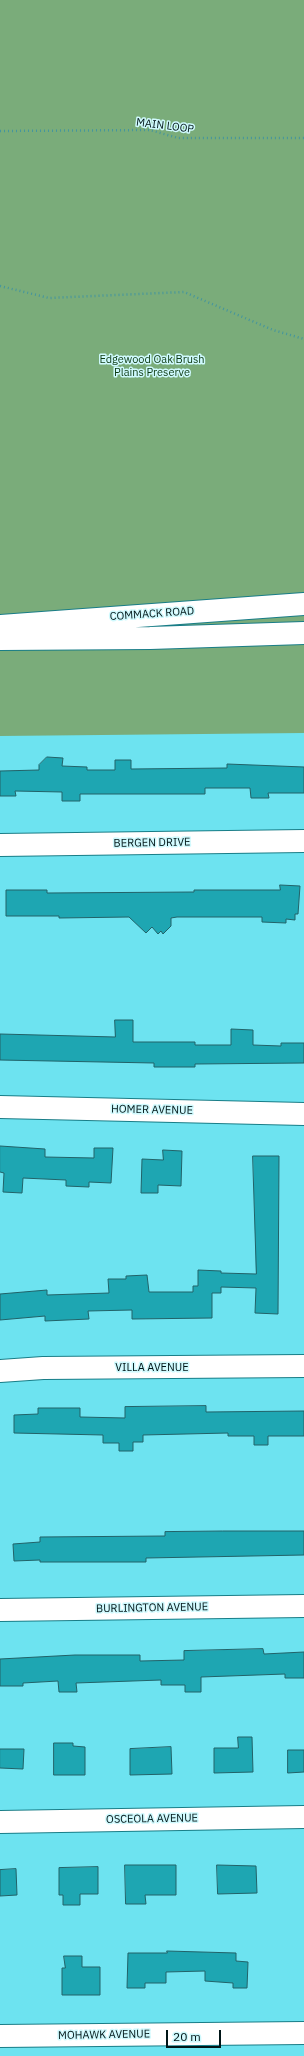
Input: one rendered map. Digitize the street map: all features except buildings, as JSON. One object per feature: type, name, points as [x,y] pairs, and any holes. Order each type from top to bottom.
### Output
[{"type":"street","name":"COMMACK ROAD","points":[[0,626],[304,604]]},
{"type":"street","name":"COMMACK ROAD","points":[[0,639],[150,638],[304,633]]},
{"type":"street","name":"BERGEN DRIVE","points":[[0,845],[304,842]]},
{"type":"street","name":"HOMER AVENUE","points":[[0,1107],[304,1114]]},
{"type":"street","name":"VILLA AVENUE","points":[[0,1371],[43,1368],[304,1366]]},
{"type":"street","name":"BURLINGTON AVENUE","points":[[0,1610],[304,1606]]},
{"type":"street","name":"OSCEOLA AVENUE","points":[[0,1822],[304,1817]]},
{"type":"street","name":"MOHAWK AVENUE","points":[[0,2036],[304,2033]]},
{"type":"path","name":"MAIN LOOP","points":[[0,131],[150,130],[178,138],[304,138]]},
{"type":"path","points":[[0,286],[49,298],[184,292],[273,330],[304,339]]},
{"type":"green space","name":"Edgewood Oak Brush Plains Preserve","points":[[0,0],[304,0],[304,733],[0,736]]}]
